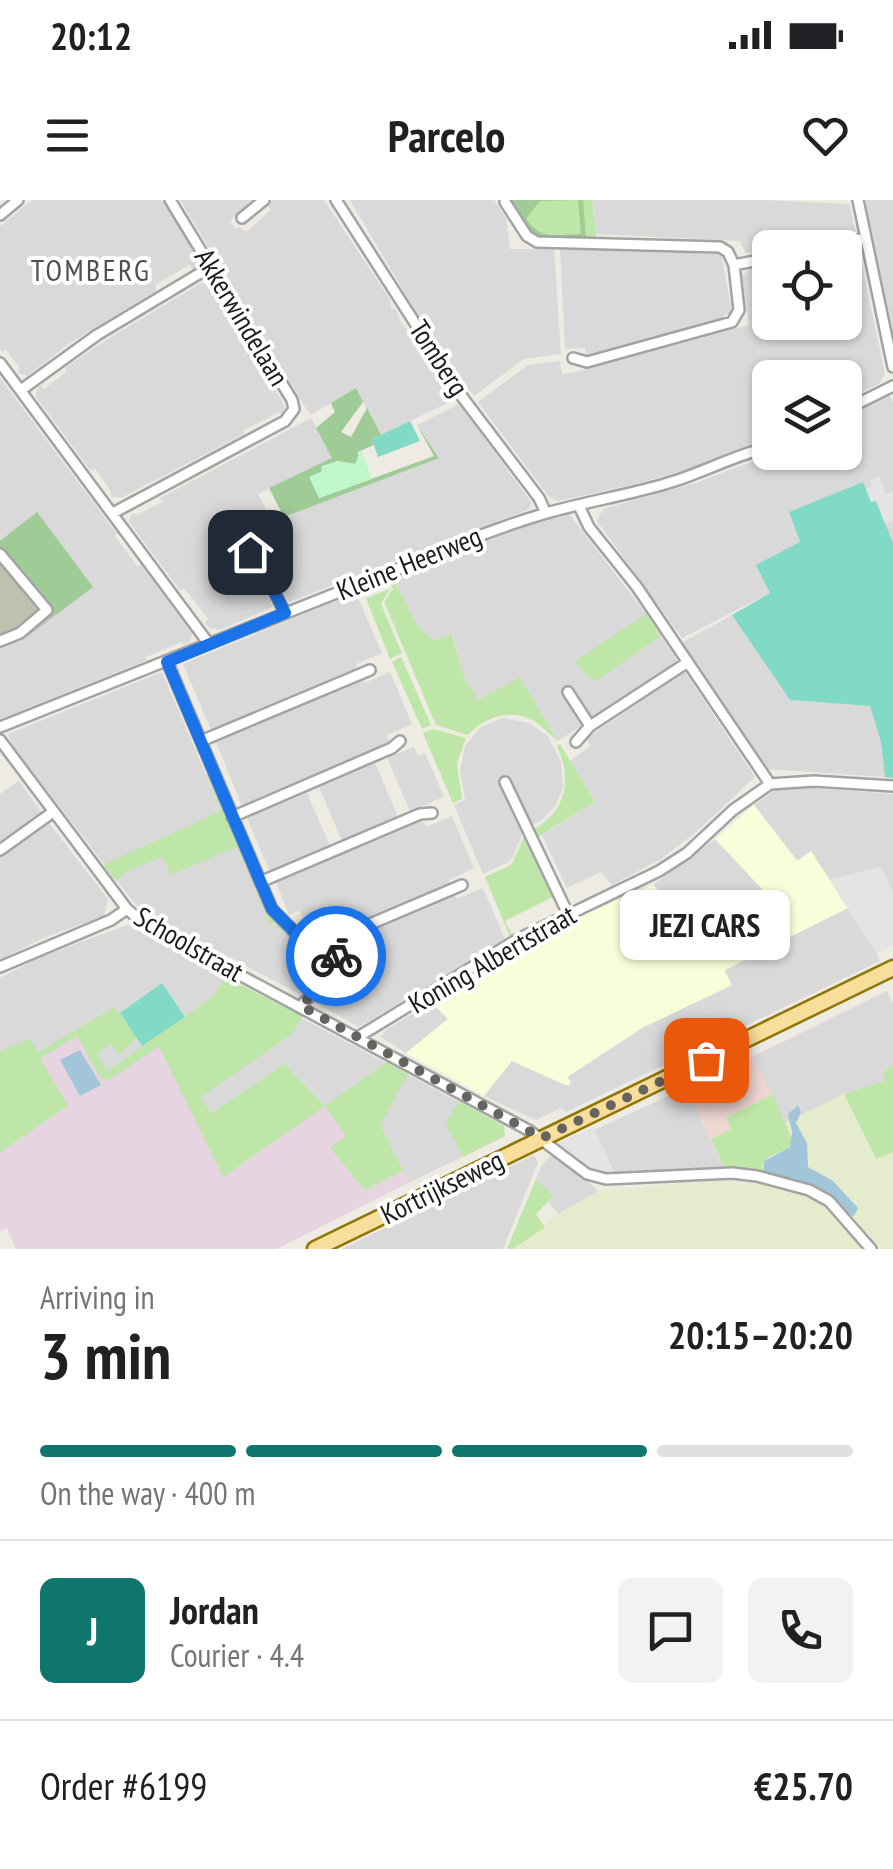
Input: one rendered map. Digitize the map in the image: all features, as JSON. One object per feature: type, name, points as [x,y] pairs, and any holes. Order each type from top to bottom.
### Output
[{"type":"main road","name":"Kortrijkseweg","points":[[316,1249],[893,968]]},
{"type":"street","points":[[0,214],[18,200]]},
{"type":"street","name":"Akkerwindelaan","points":[[113,513],[292,415],[292,400],[170,200]]},
{"type":"street","points":[[242,218],[264,200]]},
{"type":"street","name":"Tomberg","points":[[336,200],[463,398],[539,498],[546,513]]},
{"type":"street","points":[[858,200],[893,367]]},
{"type":"street","points":[[504,202],[528,238],[537,242],[720,247],[728,252],[734,266],[740,310],[732,322],[587,362],[573,358]]},
{"type":"street","points":[[862,239],[866,238]]},
{"type":"street","points":[[734,266],[752,262]]},
{"type":"street","points":[[21,390],[96,335],[212,266]]},
{"type":"street","points":[[0,363],[209,644]]},
{"type":"street","points":[[862,402],[893,386]]},
{"type":"street","name":"Kleine Heerweg","points":[[0,727],[490,531],[546,513],[668,484],[752,451]]},
{"type":"street","points":[[579,506],[588,527],[637,587],[770,784],[814,781],[893,786]]},
{"type":"street","points":[[246,550],[259,561],[285,613]]},
{"type":"street","points":[[0,554],[47,610],[20,633],[0,641]]},
{"type":"street","points":[[167,662],[272,909],[302,940],[329,946]]},
{"type":"street","points":[[576,742],[590,726],[688,662]]},
{"type":"street","points":[[202,741],[370,670]]},
{"type":"street","points":[[568,692],[590,726]]},
{"type":"street","name":"Schoolstraat","points":[[0,740],[127,909],[150,926],[542,1138],[587,1174],[606,1179],[757,1176],[809,1190],[834,1206],[871,1249]]},
{"type":"street","points":[[232,818],[392,748],[400,741]]},
{"type":"street","points":[[505,782],[568,914]]},
{"type":"street","name":"Koning Albertstraat","points":[[358,1037],[518,939],[659,871],[770,784]]},
{"type":"street","points":[[0,850],[54,812]]},
{"type":"street","points":[[260,882],[420,814],[432,813]]},
{"type":"street","points":[[329,946],[335,939],[462,885]]},
{"type":"street","points":[[0,967],[111,920],[127,909]]},
{"type":"street","points":[[301,1006],[336,967],[337,958],[329,946]]},
{"type":"shaded area","points":[[32,200],[161,200],[201,259],[198,269],[194,272],[189,265],[27,376],[18,373],[19,367],[6,350],[0,349],[0,226]]},
{"type":"shaded area","points":[[180,200],[256,200],[230,221],[235,229],[246,232],[271,210],[267,204],[273,200],[324,200],[389,298],[392,309],[395,308],[456,399],[381,435],[356,389],[310,415]]},
{"type":"shaded area","points":[[350,200],[494,200],[506,218],[510,249],[554,249],[561,354],[524,359],[474,396],[429,334]]},
{"type":"shaded area","points":[[592,200],[849,204],[855,230],[752,230],[752,252],[745,253],[740,241],[596,234]]},
{"type":"shaded area","points":[[865,200],[893,200],[893,332],[873,238]]},
{"type":"shaded area","points":[[560,249],[721,254],[732,312],[587,356],[585,348],[565,349]]},
{"type":"shaded area","points":[[862,266],[885,374],[880,383],[862,392],[862,360],[752,360],[752,445],[636,484],[557,501],[549,497],[478,402],[528,365],[560,361],[562,374],[572,373],[749,325],[742,276],[752,268],[752,340],[862,340]]},
{"type":"shaded area","points":[[201,283],[217,287],[213,290],[231,313],[285,407],[283,413],[121,498],[111,497],[95,468],[91,471],[36,397],[37,389],[44,389],[66,372],[65,368],[106,340]]},
{"type":"shaded area","points":[[0,378],[137,566],[141,565],[192,634],[190,642],[184,645],[182,642],[0,719],[0,647],[28,636],[56,615],[0,547]]},
{"type":"shaded area","points":[[889,394],[893,403],[893,543],[876,501],[790,512],[800,542],[770,593],[682,638],[597,521],[603,509],[696,483],[752,461],[752,470],[862,470],[862,409]]},
{"type":"shaded area","points":[[459,404],[531,502],[529,509],[289,602],[256,542],[241,537],[233,545],[234,555],[254,565],[273,607],[220,630],[209,628],[205,623],[208,619],[184,588],[180,590],[129,522],[132,513],[137,515],[162,502],[160,498],[311,418],[333,458],[258,494],[276,528],[286,523],[284,517],[439,457],[417,425]]},
{"type":"shaded area","points":[[361,450],[372,479],[319,498],[309,477],[338,461],[355,464]]},
{"type":"shaded area","points":[[879,476],[886,494],[893,491],[893,521],[885,524],[866,488],[872,486],[870,480]]},
{"type":"shaded area","points":[[569,514],[678,662],[592,719],[569,687],[562,693],[583,725],[558,741],[520,677],[478,701],[465,680],[453,636],[434,640],[418,627],[393,578],[500,534]]},
{"type":"shaded area","points":[[0,547],[56,615],[28,636],[0,647]]},
{"type":"shaded area","points":[[356,593],[382,653],[356,664],[357,668],[211,730],[183,664]]},
{"type":"shaded area","points":[[732,615],[790,700],[870,706],[881,742],[885,777],[768,769],[683,642]]},
{"type":"shaded area","points":[[162,672],[270,924],[286,931],[296,953],[303,950],[307,957],[321,950],[329,964],[301,995],[139,909],[12,745],[8,734]]},
{"type":"shaded area","points":[[390,672],[412,724],[387,735],[390,743],[242,806],[216,742],[362,679],[365,683]]},
{"type":"shaded area","points":[[685,672],[755,777],[661,859],[612,885],[601,872],[567,888],[542,835],[595,802],[570,761],[591,746],[586,738]]},
{"type":"shaded area","points":[[502,718],[529,723],[548,736],[561,762],[563,788],[555,807],[541,821],[530,826],[518,817],[523,832],[513,857],[483,874],[454,805],[465,800],[460,771],[465,746],[481,727]]},
{"type":"shaded area","points":[[414,747],[418,756],[425,753],[444,797],[410,811],[387,758]]},
{"type":"shaded area","points":[[375,763],[398,817],[342,841],[319,787]]},
{"type":"shaded area","points":[[19,781],[42,813],[0,843],[0,794]]},
{"type":"shaded area","points":[[796,787],[893,794],[893,945],[876,953],[880,961],[566,1112],[561,1108],[536,1120],[484,1096],[511,1061],[568,1086],[567,1077],[642,1028],[731,985],[724,971],[847,908],[811,852],[798,861],[754,805],[776,790]]},
{"type":"shaded area","points":[[307,793],[330,846],[270,872],[247,818]]},
{"type":"shaded area","points":[[754,805],[797,861],[811,851],[848,908],[724,970],[732,985],[642,1028],[567,1077],[571,1082],[568,1086],[512,1061],[484,1096],[406,1053],[448,1019],[431,1002],[565,923],[653,885],[706,939],[764,891],[715,839]]},
{"type":"shaded area","points":[[452,816],[474,868],[449,880],[449,884],[323,938],[313,939],[300,910],[289,915],[276,882],[422,820],[426,827]]},
{"type":"shaded area","points":[[48,822],[108,899],[104,916],[45,937],[0,960],[0,857]]},
{"type":"shaded area","points":[[715,839],[764,890],[705,939],[653,885]]},
{"type":"shaded area","points":[[881,867],[893,893],[893,945],[876,953],[829,879]]},
{"type":"shaded area","points":[[483,888],[505,939],[359,1027],[313,1002],[347,966],[338,945],[454,895],[457,899]]},
{"type":"shaded area","points":[[127,925],[504,1126],[502,1138],[408,1183],[380,1125],[223,1177],[68,1106],[0,1152],[0,978],[40,957]]},
{"type":"shaded area","points":[[887,991],[893,1004],[893,1065],[886,1069],[883,1081],[844,1094],[785,1123],[752,1057]]},
{"type":"shaded area","points":[[431,1002],[448,1019],[406,1053],[381,1037],[386,1030]]},
{"type":"shaded area","points":[[81,1027],[106,1071],[154,1038],[223,1177],[352,1087],[380,1125],[408,1183],[277,1249],[16,1249],[7,1228],[0,1231],[0,1152],[67,1106],[37,1052]]},
{"type":"shaded area","points":[[752,1057],[773,1094],[726,1118],[731,1129],[711,1139],[686,1088]]},
{"type":"shaded area","points":[[686,1088],[724,1167],[616,1175],[594,1130]]},
{"type":"shaded area","points":[[844,1094],[876,1159],[893,1152],[893,1249],[878,1249],[839,1205],[763,1171],[792,1140],[785,1123]]},
{"type":"shaded area","points":[[593,1127],[616,1175],[604,1176],[589,1170],[558,1144]]},
{"type":"shaded area","points":[[553,1153],[599,1191],[558,1214],[548,1201],[552,1196],[536,1179]]},
{"type":"shaded area","points":[[534,1155],[538,1162],[503,1249],[342,1249]]},
{"type":"shaded area","points":[[722,1180],[761,1184],[811,1197],[834,1214],[865,1249],[513,1249],[558,1214],[599,1191]]},
{"type":"green space","points":[[508,200],[592,200],[596,238],[540,239]]},
{"type":"green space","points":[[508,200],[577,200],[540,201],[526,219],[538,231],[557,235],[581,234],[578,200],[583,200],[586,238],[538,237],[525,226]]},
{"type":"green space","points":[[356,388],[363,402],[341,432],[351,437],[367,408],[381,435],[372,439],[374,445],[358,452],[359,461],[355,464],[338,461],[322,466],[319,498],[434,456],[417,425],[439,458],[284,517],[269,488],[332,458],[316,428],[335,412],[331,403]]},
{"type":"green space","points":[[410,421],[420,441],[378,457],[372,439]]},
{"type":"green space","points":[[863,482],[871,502],[876,500],[893,543],[893,778],[885,777],[881,742],[870,706],[790,700],[732,615],[770,593],[756,565],[800,542],[789,512]]},
{"type":"green space","points":[[37,512],[93,587],[56,615],[0,547],[0,541]]},
{"type":"green space","points":[[393,578],[418,627],[434,640],[452,635],[465,680],[478,700],[520,677],[558,741],[534,721],[516,715],[490,719],[468,735],[436,725],[384,602],[393,589],[389,580]]},
{"type":"green space","points":[[390,589],[381,604],[402,653],[390,659],[366,598]]},
{"type":"green space","points":[[646,614],[661,636],[594,682],[574,662]]},
{"type":"green space","points":[[401,657],[431,725],[422,729],[392,662]]},
{"type":"green space","points":[[433,729],[466,738],[457,763],[462,799],[453,803],[423,733]]},
{"type":"green space","points":[[560,744],[595,802],[536,838],[532,830],[553,814],[563,794],[564,771],[557,746]]},
{"type":"green space","points":[[209,771],[272,916],[304,946],[329,949],[334,963],[305,995],[329,964],[321,950],[307,957],[303,950],[296,953],[286,931],[270,924],[237,847],[171,875],[163,857],[129,870],[116,881],[103,865],[221,811],[206,773]]},
{"type":"green space","points":[[525,835],[555,896],[505,921],[510,937],[485,877],[511,865]]},
{"type":"green space","points":[[225,977],[303,1016],[293,1033],[201,1097],[211,1114],[284,1064],[325,1106],[223,1177],[159,1046],[109,1080],[101,1079],[77,1036],[40,1058],[68,1106],[0,1152],[0,1051],[30,1039],[38,1052],[115,1007],[137,1038],[119,1055],[111,1044],[97,1053],[107,1071],[214,996]]},
{"type":"green space","points":[[162,983],[185,1017],[142,1046],[120,1013]]},
{"type":"green space","points":[[387,1062],[408,1074],[380,1125],[403,1171],[365,1190],[330,1148],[346,1136],[325,1106]]},
{"type":"green space","points":[[893,1065],[893,1152],[876,1159],[844,1094],[883,1081],[886,1069]]},
{"type":"green space","points":[[773,1094],[792,1140],[790,1147],[769,1157],[762,1165],[763,1171],[724,1167],[711,1139],[731,1129],[726,1118]]},
{"type":"green space","points":[[458,1101],[504,1126],[505,1136],[463,1157],[446,1124]]},
{"type":"green space","points":[[536,1179],[553,1196],[536,1214],[545,1227],[513,1249],[507,1249]]},
{"type":"water","points":[[80,1050],[101,1085],[80,1096],[60,1060]]},
{"type":"water","points":[[798,1105],[801,1112],[796,1123],[807,1143],[808,1167],[833,1181],[858,1208],[854,1216],[820,1189],[763,1171],[764,1161],[790,1147],[788,1114]]},
{"type":"way so far","points":[[336,956],[334,970],[301,1006],[542,1138],[706,1060]]},
{"type":"place","name":"JEZI CARS","points":[[706,1060]]},
{"type":"district","name":"TOMBERG","points":[[91,271]]},
{"type":"route","points":[[250,552],[259,561],[285,613],[167,662],[272,909],[306,943],[329,946],[336,956]]}]
